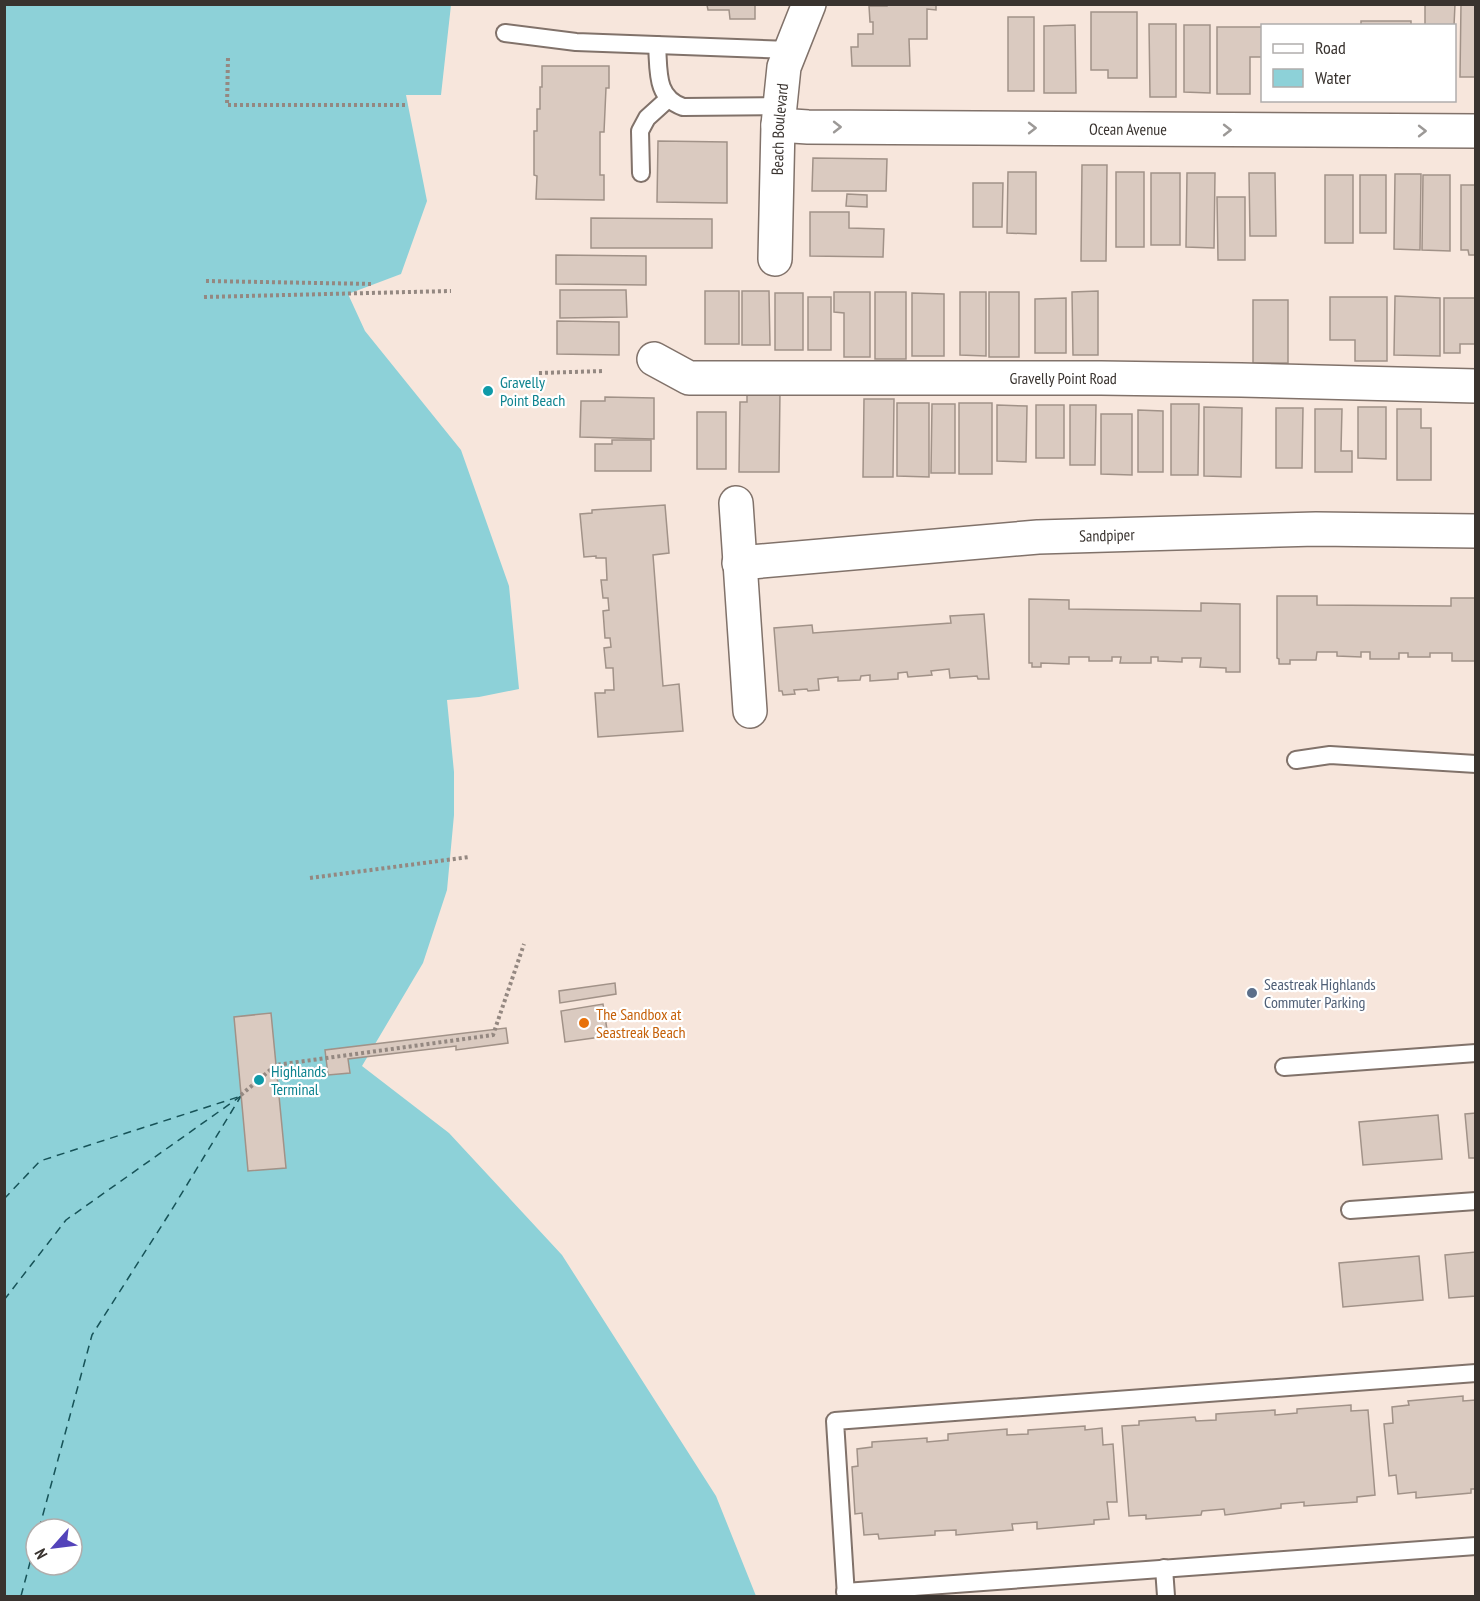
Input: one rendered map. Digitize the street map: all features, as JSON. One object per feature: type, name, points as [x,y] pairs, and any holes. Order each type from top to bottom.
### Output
[{"type":"street","name":"Beach Boulevard","points":[[775,259],[779,116],[784,67],[809,4]]},
{"type":"street","name":"Ocean Avenue","points":[[779,116],[820,127],[1476,132]]},
{"type":"street","name":"Gravelly Point Road","points":[[654,359],[689,378],[1101,378],[1476,386]]},
{"type":"street","points":[[736,503],[750,711]]},
{"type":"street","name":"Sandpiper","points":[[739,563],[1038,537],[1316,529],[1476,531]]},
{"type":"lane","points":[[505,33],[576,42],[790,50]]},
{"type":"lane","points":[[657,45],[659,78],[663,91],[674,104],[683,107],[779,116]]},
{"type":"lane","points":[[641,173],[640,131],[647,118],[668,99]]},
{"type":"lane","points":[[1296,760],[1330,754],[1476,764]]},
{"type":"lane","points":[[1284,1067],[1476,1053]]},
{"type":"lane","points":[[1350,1210],[1476,1201]]},
{"type":"lane","points":[[1476,1373],[835,1421],[846,1594],[1476,1546]]},
{"type":"lane","points":[[1164,1568],[1166,1596]]},
{"type":"path","points":[[228,58],[228,105],[408,105]]},
{"type":"path","points":[[206,281],[374,284]]},
{"type":"path","points":[[204,297],[451,291]]},
{"type":"path","points":[[539,373],[604,371]]},
{"type":"path","points":[[310,878],[469,857]]},
{"type":"path","points":[[241,1095],[276,1065],[493,1035],[524,944]]},
{"type":"water","points":[[5,5],[451,5],[441,95],[406,95],[427,201],[401,274],[348,294],[365,331],[461,450],[509,586],[519,689],[479,697],[447,700],[454,772],[454,815],[447,890],[423,963],[362,1066],[449,1133],[562,1255],[716,1496],[756,1596],[5,1596]]},
{"type":"building","points":[[687,4],[755,4],[755,19],[730,19],[729,10],[708,10],[707,5]]},
{"type":"building","points":[[887,4],[936,4],[936,10],[927,9],[927,39],[909,39],[910,66],[852,66],[851,47],[858,47],[858,34],[873,34],[869,6],[887,6]]},
{"type":"building","points":[[1425,4],[1455,4],[1454,24],[1425,24]]},
{"type":"building","points":[[1461,4],[1476,4],[1476,77],[1460,77]]},
{"type":"building","points":[[1091,12],[1137,12],[1137,78],[1108,78],[1108,70],[1091,70]]},
{"type":"building","points":[[1008,17],[1034,17],[1034,91],[1008,91]]},
{"type":"building","points":[[1361,21],[1411,21],[1411,24],[1361,24]]},
{"type":"building","points":[[1149,24],[1176,24],[1176,97],[1150,97]]},
{"type":"building","points":[[1075,25],[1076,93],[1044,93],[1044,26]]},
{"type":"building","points":[[1184,25],[1210,25],[1210,93],[1184,92]]},
{"type":"building","points":[[1217,27],[1261,27],[1261,57],[1250,57],[1250,94],[1217,94]]},
{"type":"building","points":[[542,66],[609,66],[604,132],[600,132],[600,175],[604,175],[604,200],[536,199],[534,131],[537,131],[537,109],[540,109]]},
{"type":"building","points":[[658,141],[727,142],[727,203],[657,202]]},
{"type":"building","points":[[813,158],[887,159],[886,191],[812,191]]},
{"type":"building","points":[[1082,165],[1107,165],[1106,261],[1081,261]]},
{"type":"building","points":[[1008,172],[1036,172],[1036,234],[1007,233]]},
{"type":"building","points":[[1116,172],[1144,172],[1144,247],[1116,247]]},
{"type":"building","points":[[1151,173],[1180,173],[1180,245],[1151,245]]},
{"type":"building","points":[[1187,173],[1215,173],[1214,248],[1186,247]]},
{"type":"building","points":[[1249,173],[1275,173],[1276,236],[1250,236]]},
{"type":"building","points":[[1395,174],[1421,174],[1420,250],[1394,249]]},
{"type":"building","points":[[1325,175],[1353,175],[1353,243],[1325,243]]},
{"type":"building","points":[[1360,175],[1386,175],[1386,233],[1360,233]]},
{"type":"building","points":[[1423,175],[1450,175],[1450,251],[1422,250]]},
{"type":"building","points":[[973,183],[1003,183],[1002,227],[973,227]]},
{"type":"building","points":[[1461,185],[1476,185],[1476,255],[1469,255],[1468,250],[1461,250]]},
{"type":"building","points":[[847,194],[867,195],[867,207],[846,206]]},
{"type":"building","points":[[1217,197],[1245,197],[1245,260],[1218,260]]},
{"type":"building","points":[[810,212],[849,212],[849,228],[884,229],[883,257],[810,256]]},
{"type":"building","points":[[591,218],[712,219],[712,248],[591,248]]},
{"type":"building","points":[[556,255],[646,256],[646,285],[556,284]]},
{"type":"building","points":[[560,290],[626,290],[627,317],[560,318]]},
{"type":"building","points":[[705,291],[739,291],[739,344],[705,344]]},
{"type":"building","points":[[742,291],[769,291],[770,345],[742,345]]},
{"type":"building","points":[[1098,291],[1098,355],[1073,355],[1072,292]]},
{"type":"building","points":[[834,292],[870,292],[870,357],[844,357],[844,313],[834,312]]},
{"type":"building","points":[[875,292],[906,292],[906,359],[875,359]]},
{"type":"building","points":[[960,292],[986,292],[986,356],[960,355]]},
{"type":"building","points":[[989,292],[1019,292],[1019,357],[989,357]]},
{"type":"building","points":[[775,293],[803,293],[803,350],[775,350]]},
{"type":"building","points":[[912,293],[944,294],[944,356],[912,356]]},
{"type":"building","points":[[1395,296],[1440,298],[1440,356],[1394,355]]},
{"type":"building","points":[[808,297],[831,297],[831,350],[808,350]]},
{"type":"building","points":[[1330,297],[1387,297],[1387,361],[1355,361],[1355,340],[1330,340]]},
{"type":"building","points":[[1066,298],[1066,353],[1035,353],[1035,299]]},
{"type":"building","points":[[1444,298],[1476,298],[1476,344],[1460,344],[1460,353],[1444,353]]},
{"type":"building","points":[[1253,300],[1288,300],[1288,363],[1253,363]]},
{"type":"building","points":[[557,321],[619,322],[619,355],[557,354]]},
{"type":"building","points":[[747,391],[780,391],[779,472],[739,472],[740,402],[747,402]]},
{"type":"building","points":[[605,397],[654,398],[654,439],[580,437],[581,401],[605,401]]},
{"type":"building","points":[[864,399],[894,399],[893,477],[863,477]]},
{"type":"building","points":[[897,403],[929,403],[929,477],[897,476]]},
{"type":"building","points":[[959,403],[992,403],[992,474],[959,474]]},
{"type":"building","points":[[932,404],[955,404],[955,473],[931,473]]},
{"type":"building","points":[[1171,404],[1199,404],[1198,475],[1171,475]]},
{"type":"building","points":[[997,405],[1027,406],[1026,462],[997,461]]},
{"type":"building","points":[[1036,405],[1064,405],[1064,458],[1036,458]]},
{"type":"building","points":[[1070,405],[1096,405],[1095,465],[1070,465]]},
{"type":"building","points":[[1204,407],[1242,408],[1241,477],[1204,476]]},
{"type":"building","points":[[1358,407],[1386,407],[1386,459],[1358,458]]},
{"type":"building","points":[[1276,408],[1303,408],[1302,468],[1276,468]]},
{"type":"building","points":[[1315,409],[1342,409],[1341,451],[1352,451],[1352,472],[1315,472]]},
{"type":"building","points":[[1397,409],[1421,409],[1421,428],[1431,428],[1431,480],[1397,480]]},
{"type":"building","points":[[1138,410],[1163,411],[1163,472],[1138,472]]},
{"type":"building","points":[[697,412],[726,412],[726,469],[697,469]]},
{"type":"building","points":[[1101,414],[1132,414],[1132,475],[1101,474]]},
{"type":"building","points":[[612,440],[651,440],[651,471],[595,471],[595,444],[612,444]]},
{"type":"building","points":[[665,505],[669,553],[653,555],[663,686],[679,684],[683,731],[598,737],[595,693],[614,690],[613,668],[606,668],[604,648],[611,647],[610,638],[605,638],[603,611],[609,610],[608,598],[603,598],[601,580],[607,580],[606,558],[584,557],[580,514],[592,513],[592,510]]},
{"type":"building","points":[[1277,596],[1317,596],[1317,605],[1451,606],[1451,598],[1476,598],[1476,661],[1452,661],[1452,653],[1430,653],[1430,657],[1408,657],[1408,653],[1399,653],[1399,659],[1370,659],[1370,652],[1361,652],[1361,657],[1337,656],[1337,652],[1317,652],[1316,660],[1290,660],[1290,664],[1279,664],[1277,658]]},
{"type":"building","points":[[1029,599],[1069,600],[1069,609],[1201,611],[1201,603],[1240,604],[1240,672],[1226,672],[1226,668],[1200,667],[1201,658],[1182,658],[1182,662],[1158,661],[1158,657],[1151,657],[1151,663],[1120,663],[1121,657],[1112,657],[1112,661],[1089,661],[1089,657],[1069,657],[1069,664],[1041,663],[1041,667],[1032,667],[1032,663],[1029,663]]},
{"type":"building","points":[[984,614],[989,679],[978,679],[977,676],[950,678],[949,669],[931,671],[932,675],[908,677],[907,672],[898,673],[898,679],[870,681],[870,675],[861,676],[860,680],[838,681],[838,677],[818,679],[819,690],[794,690],[795,694],[783,695],[782,691],[779,691],[774,628],[812,625],[813,633],[951,623],[950,616]]},
{"type":"building","points":[[615,983],[616,994],[560,1003],[559,991]]},
{"type":"building","name":"The Sandbox at Seastreak Beach","points":[[603,1004],[608,1036],[565,1042],[561,1011]]},
{"type":"building","name":"Highlands Terminal","points":[[271,1013],[286,1168],[248,1171],[234,1017]]},
{"type":"building","points":[[506,1028],[508,1043],[456,1050],[456,1046],[348,1059],[350,1073],[328,1075],[325,1050]]},
{"type":"building","points":[[1476,1113],[1476,1158],[1469,1158],[1465,1114]]},
{"type":"building","points":[[1438,1115],[1442,1159],[1363,1165],[1359,1122]]},
{"type":"building","points":[[1476,1252],[1476,1296],[1449,1298],[1445,1255]]},
{"type":"building","points":[[1419,1256],[1423,1300],[1343,1307],[1339,1263]]},
{"type":"building","points":[[1463,1396],[1463,1401],[1476,1400],[1476,1489],[1471,1489],[1471,1493],[1416,1498],[1416,1492],[1398,1494],[1396,1475],[1389,1476],[1384,1424],[1393,1423],[1392,1407],[1409,1405],[1408,1401]]},
{"type":"building","points":[[1351,1405],[1351,1411],[1368,1410],[1375,1495],[1357,1497],[1357,1502],[1304,1506],[1304,1502],[1281,1504],[1281,1508],[1225,1515],[1224,1509],[1202,1511],[1201,1515],[1146,1519],[1146,1515],[1129,1516],[1122,1426],[1139,1425],[1139,1421],[1195,1417],[1196,1421],[1216,1420],[1216,1414],[1275,1410],[1275,1415],[1297,1413],[1297,1409]]},
{"type":"building","points":[[1085,1426],[1085,1430],[1102,1428],[1103,1445],[1113,1444],[1117,1502],[1107,1502],[1109,1519],[1094,1520],[1094,1524],[1037,1529],[1037,1522],[1012,1524],[1013,1530],[956,1535],[956,1530],[935,1531],[935,1535],[879,1539],[878,1534],[864,1535],[862,1513],[855,1514],[852,1467],[858,1466],[857,1449],[872,1447],[872,1442],[927,1438],[927,1442],[948,1440],[948,1434],[1007,1429],[1007,1435],[1028,1434],[1028,1430]]},
{"type":"ferry route","points":[[4,1300],[66,1220],[241,1096]]},
{"type":"ferry route","points":[[42,1517],[92,1335],[241,1096]]},
{"type":"ferry route","points":[[4,1199],[40,1161],[238,1097]]},
{"type":"ferry route","points":[[21,1596],[26,1577]]},
{"type":"place","name":"Gravelly Point Beach","points":[[488,391]]},
{"type":"place","name":"Seastreak Highlands Commuter Parking","points":[[1252,993]]},
{"type":"place","name":"The Sandbox at Seastreak Beach","points":[[584,1023]]},
{"type":"place","name":"Highlands Terminal","points":[[259,1080]]}]
